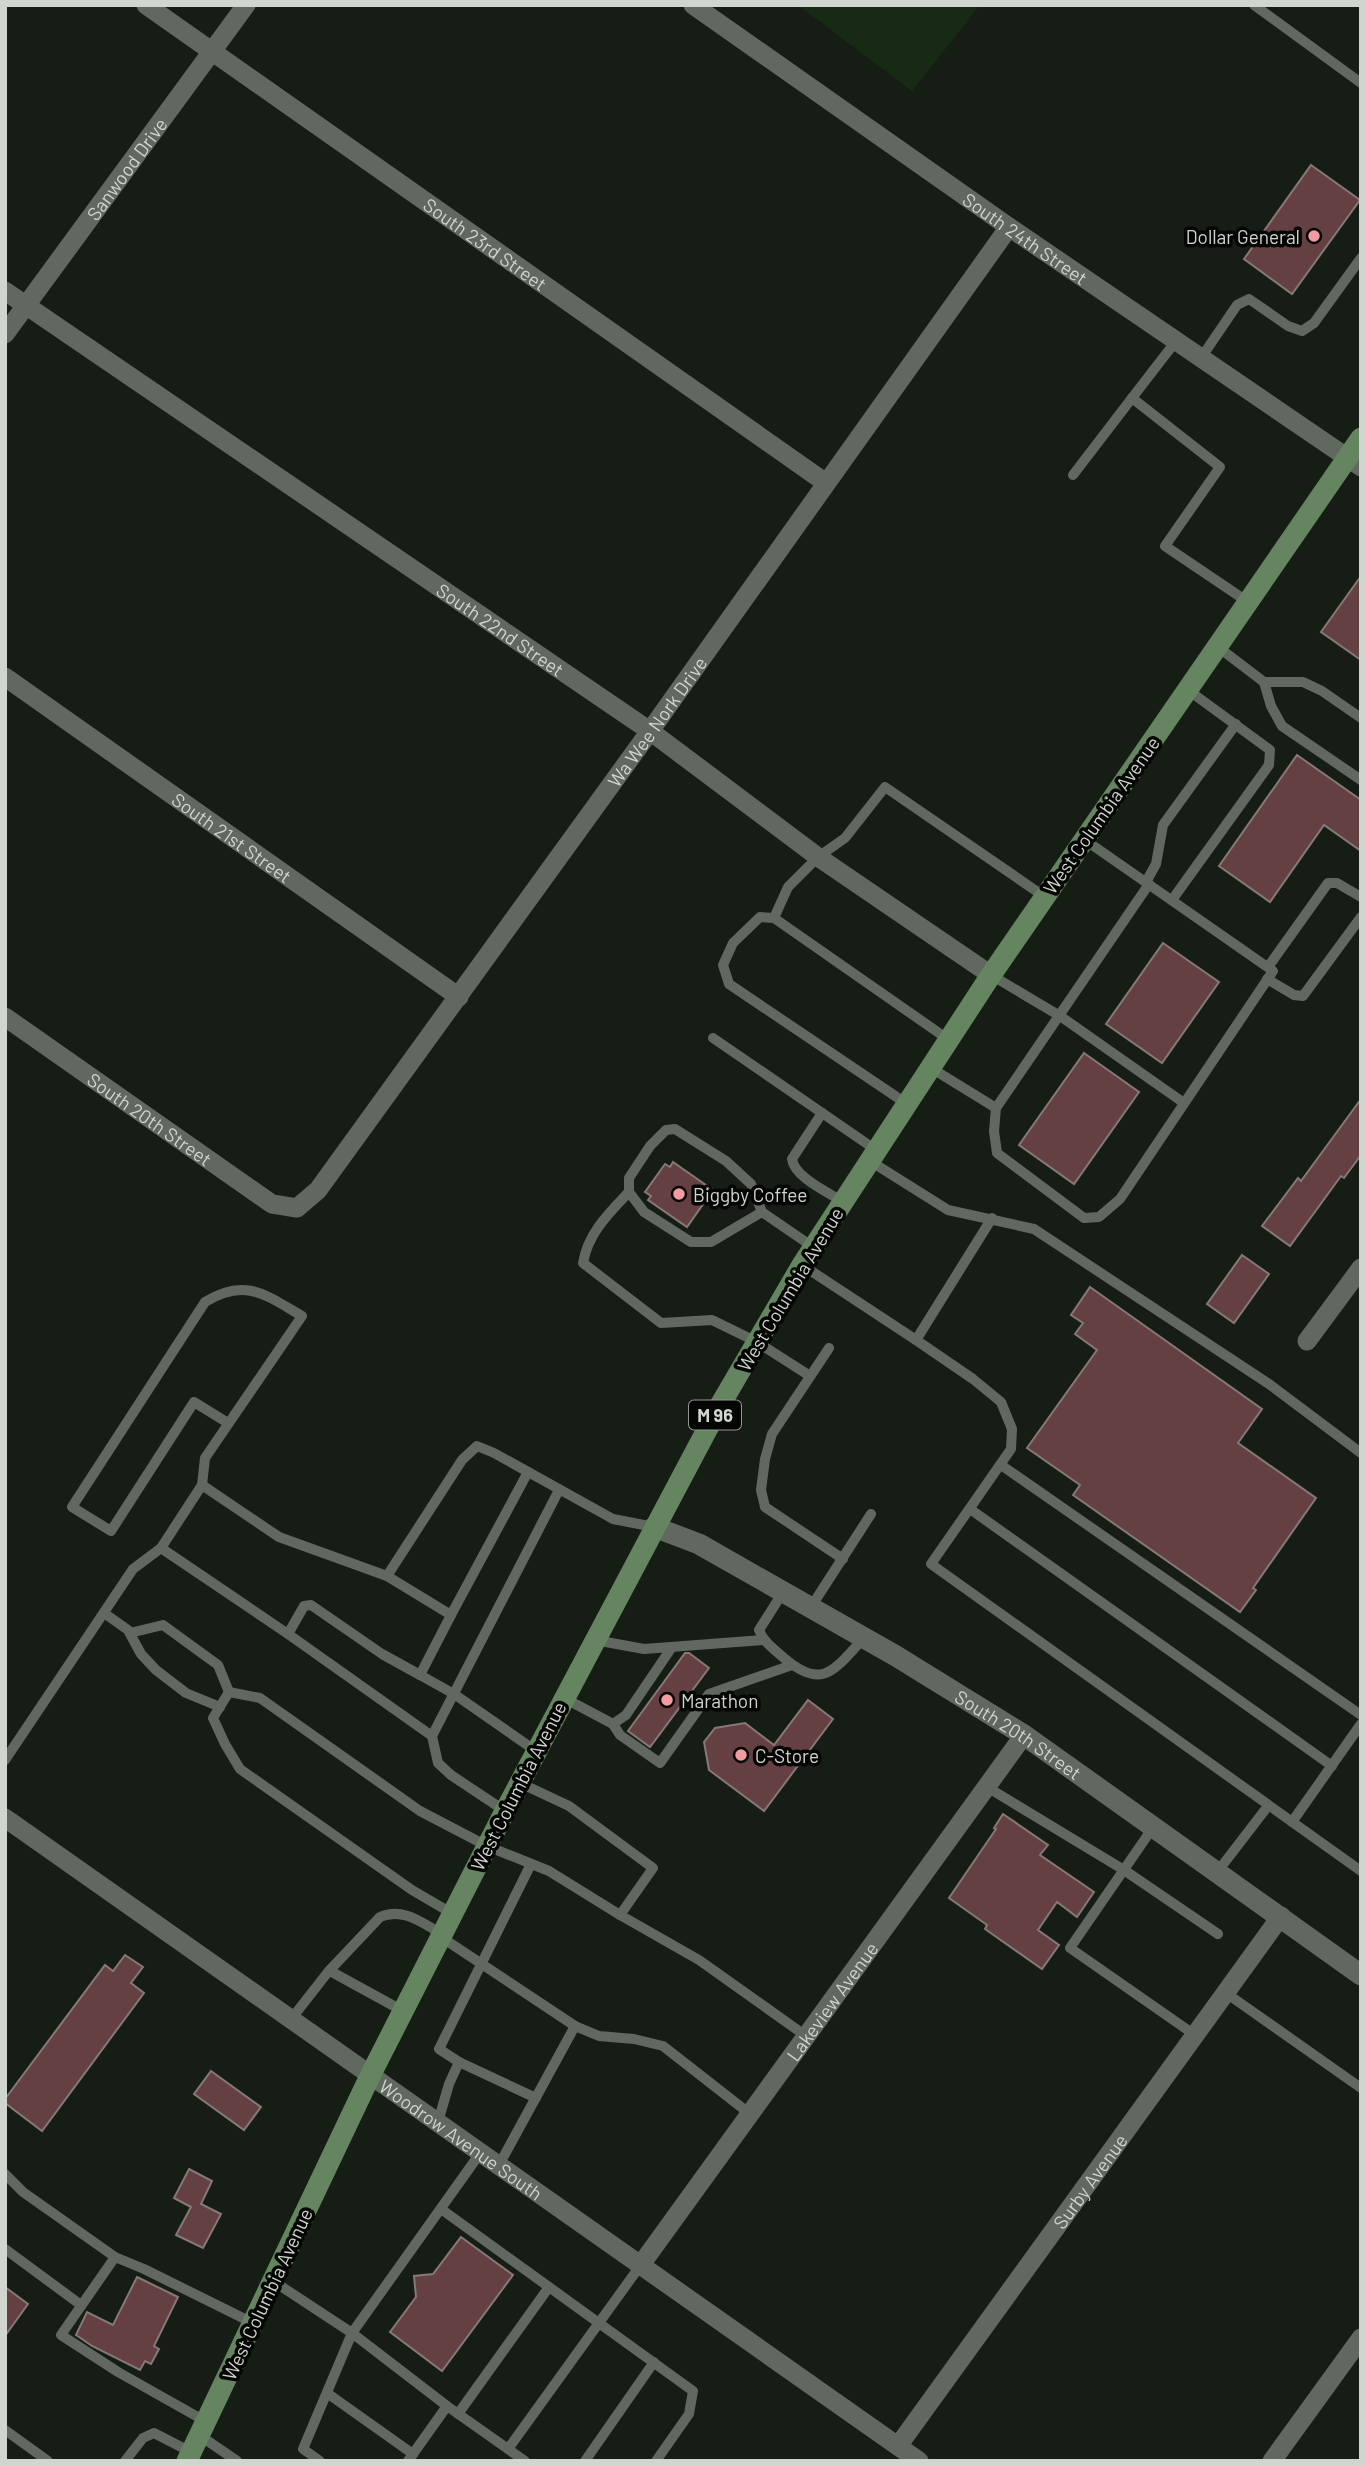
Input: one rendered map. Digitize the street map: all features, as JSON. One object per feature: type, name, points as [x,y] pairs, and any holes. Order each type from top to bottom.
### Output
[{"type":"main road","name":"West Columbia Avenue","points":[[196,2442],[371,2074],[487,1846],[654,1527],[757,1342],[802,1265],[991,975],[1248,602],[1354,462],[1361,438]]},
{"type":"main road","name":"South 20th Street","points":[[654,1527],[699,1544],[864,1637],[1024,1735],[1361,1975]]},
{"type":"street","name":"South 23rd Street","points":[[146,5],[826,483]]},
{"type":"street","name":"Sanwood Drive","points":[[5,334],[246,5]]},
{"type":"street","name":"South 24th Street","points":[[694,5],[1009,227],[1354,462]]},
{"type":"street","name":"Wa Wee Nork Drive","points":[[297,1208],[318,1190],[459,997],[1009,227]]},
{"type":"street","name":"South 22nd Street","points":[[5,290],[650,731],[818,857],[991,975]]},
{"type":"street","name":"South 21st Street","points":[[5,677],[459,997]]},
{"type":"street","name":"South 20th Street","points":[[5,1017],[272,1204],[297,1208]]},
{"type":"street","points":[[1307,1341],[1361,1268]]},
{"type":"street","name":"Lakeview Avenue","points":[[640,2266],[1024,1735]]},
{"type":"street","name":"Woodrow Avenue South","points":[[5,1818],[919,2461]]},
{"type":"street","name":"Surby Avenue","points":[[898,2446],[1281,1916]]},
{"type":"street","points":[[1272,2461],[1361,2338]]},
{"type":"lane","points":[[1254,5],[1361,83]]},
{"type":"lane","points":[[1201,358],[1237,305],[1249,299],[1288,326],[1302,331],[1314,323],[1361,258]]},
{"type":"lane","points":[[1073,475],[1176,341]]},
{"type":"lane","points":[[1132,398],[1220,467],[1165,546],[1248,602]]},
{"type":"lane","points":[[1217,646],[1264,682],[1271,706],[1282,726],[1361,780]]},
{"type":"lane","points":[[1264,682],[1303,682],[1322,691],[1361,718]]},
{"type":"lane","points":[[1172,900],[1269,765],[1270,750],[1187,690]]},
{"type":"lane","points":[[1084,839],[1148,883],[1273,971],[1120,1199],[1099,1217],[1084,1218],[997,1153],[994,1130],[996,1108],[1148,883],[1156,864],[1163,824],[1236,724]]},
{"type":"lane","points":[[774,918],[788,887],[818,857],[845,838],[885,786],[1045,897]]},
{"type":"lane","points":[[1268,967],[1328,883],[1338,883],[1361,897]]},
{"type":"lane","points":[[907,1104],[729,984],[723,965],[733,943],[761,917],[774,918],[949,1040]]},
{"type":"lane","points":[[1267,979],[1294,995],[1303,996],[1361,917]]},
{"type":"lane","points":[[991,975],[1060,1016],[1184,1103]]},
{"type":"lane","points":[[713,1038],[822,1113],[873,1156],[948,1210],[1034,1228],[1269,1384],[1361,1453]]},
{"type":"lane","points":[[931,1068],[996,1108]]},
{"type":"lane","points":[[822,1113],[792,1159],[792,1164],[800,1174],[843,1202]]},
{"type":"lane","points":[[762,1212],[711,1242],[691,1242],[644,1212],[629,1192],[629,1178],[650,1146],[666,1130],[675,1129],[726,1161],[751,1184],[762,1212],[814,1247]]},
{"type":"lane","points":[[629,1192],[604,1218],[585,1249],[583,1263],[661,1323],[712,1320],[757,1342],[810,1376]]},
{"type":"lane","points":[[916,1340],[992,1219]]},
{"type":"lane","points":[[802,1265],[916,1340],[1001,1402],[1012,1429],[1011,1449],[931,1564],[1361,1871]]},
{"type":"lane","points":[[5,1760],[133,1569],[160,1548],[202,1485],[205,1458],[302,1316],[270,1297],[243,1288],[222,1291],[205,1302],[72,1507],[111,1531],[194,1402],[228,1423]]},
{"type":"lane","points":[[829,1348],[772,1434],[761,1490],[765,1507],[843,1559]]},
{"type":"lane","points":[[387,1576],[462,1460],[477,1446],[613,1519],[654,1527]]},
{"type":"lane","points":[[1001,1465],[1361,1715]]},
{"type":"lane","points":[[419,1675],[528,1472]]},
{"type":"lane","points":[[202,1485],[279,1537],[387,1576],[451,1615]]},
{"type":"lane","points":[[505,1811],[451,1775],[438,1763],[432,1736],[559,1490]]},
{"type":"lane","points":[[970,1508],[1332,1766]]},
{"type":"lane","points":[[811,1607],[871,1514]]},
{"type":"lane","points":[[160,1548],[432,1736]]},
{"type":"lane","points":[[783,1592],[759,1630],[763,1640],[792,1665],[812,1676],[826,1673],[836,1667],[864,1637]]},
{"type":"lane","points":[[288,1634],[304,1606],[311,1605],[383,1654],[454,1694],[536,1751]]},
{"type":"lane","points":[[104,1613],[130,1633],[141,1654],[156,1670],[186,1693],[220,1707]]},
{"type":"lane","points":[[130,1633],[163,1625],[218,1665],[229,1692]]},
{"type":"lane","points":[[595,1640],[644,1649],[763,1640]]},
{"type":"lane","points":[[613,1724],[626,1715],[672,1647]]},
{"type":"lane","points":[[564,1698],[613,1724],[620,1735],[660,1763],[709,1694],[792,1665]]},
{"type":"lane","points":[[229,1692],[213,1718],[240,1769],[400,1882],[453,1914]]},
{"type":"lane","points":[[229,1692],[260,1698],[421,1811],[487,1846],[549,1871],[699,1960],[806,2036]]},
{"type":"lane","points":[[1292,1822],[1361,1724]]},
{"type":"lane","points":[[520,1783],[569,1806],[653,1868],[620,1915]]},
{"type":"lane","points":[[987,1787],[1124,1870],[1218,1934]]},
{"type":"lane","points":[[1218,1871],[1268,1806]]},
{"type":"lane","points":[[1154,1826],[1070,1948],[1195,2035]]},
{"type":"lane","points":[[531,1864],[439,2049],[459,2062],[536,2098]]},
{"type":"lane","points":[[292,2018],[330,1971],[380,1917],[390,1912],[406,1914],[575,2026],[599,2036],[634,2039],[663,2046],[750,2114]]},
{"type":"lane","points":[[330,1971],[403,2011]]},
{"type":"lane","points":[[1226,1993],[1361,2088]]},
{"type":"lane","points":[[499,2165],[575,2026]]},
{"type":"lane","points":[[438,2122],[449,2084],[459,2062]]},
{"type":"lane","points":[[320,2461],[303,2449],[352,2333],[481,2152]]},
{"type":"lane","points":[[5,2174],[23,2192],[115,2257],[253,2323]]},
{"type":"lane","points":[[441,2209],[693,2390],[689,2414],[656,2461]]},
{"type":"lane","points":[[5,2249],[81,2305]]},
{"type":"lane","points":[[115,2257],[61,2334],[118,2372],[196,2442]]},
{"type":"lane","points":[[508,2449],[640,2266]]},
{"type":"lane","points":[[273,2281],[352,2333],[447,2406],[525,2461]]},
{"type":"lane","points":[[458,2414],[549,2287]]},
{"type":"lane","points":[[585,2461],[654,2362]]},
{"type":"lane","points":[[327,2393],[411,2457],[447,2406]]},
{"type":"lane","points":[[5,2430],[48,2461]]},
{"type":"lane","points":[[125,2461],[143,2438],[154,2433],[196,2442],[237,2461]]},
{"type":"green space","points":[[798,5],[980,5],[912,91]]},
{"type":"building","points":[[1311,165],[1360,200],[1292,294],[1244,259]]},
{"type":"building","points":[[1361,576],[1361,660],[1321,632]]},
{"type":"building","points":[[1297,755],[1361,800],[1361,851],[1324,825],[1270,902],[1219,866]]},
{"type":"building","points":[[1163,943],[1219,982],[1162,1063],[1106,1024]]},
{"type":"building","points":[[1084,1053],[1139,1092],[1074,1184],[1019,1145]]},
{"type":"building","points":[[1361,1099],[1361,1155],[1344,1178],[1341,1176],[1290,1246],[1262,1226],[1298,1178],[1301,1181]]},
{"type":"building","name":"Biggby Coffee","points":[[673,1162],[713,1190],[687,1227],[648,1200],[651,1196],[645,1192],[665,1164],[670,1167]]},
{"type":"building","points":[[1242,1255],[1269,1274],[1234,1323],[1207,1304]]},
{"type":"building","points":[[1090,1287],[1262,1409],[1238,1443],[1316,1498],[1253,1588],[1256,1590],[1240,1612],[1073,1495],[1080,1485],[1027,1448],[1097,1350],[1075,1334],[1083,1323],[1071,1315]]},
{"type":"building","points":[[685,1653],[689,1653],[709,1668],[650,1747],[628,1731]]},
{"type":"building","points":[[808,1700],[833,1719],[764,1811],[709,1770],[704,1742],[715,1728],[745,1723],[774,1745]]},
{"type":"building","points":[[1003,1814],[1048,1845],[1040,1855],[1094,1892],[1077,1917],[1057,1902],[1038,1930],[1059,1945],[1042,1969],[985,1929],[987,1925],[949,1898],[996,1829],[994,1828]]},
{"type":"building","points":[[125,1955],[143,1967],[131,1983],[144,1993],[42,2131],[5,2103],[5,2099],[105,1965],[113,1971]]},
{"type":"building","points":[[211,2071],[261,2107],[244,2130],[194,2094]]},
{"type":"building","points":[[189,2169],[212,2181],[201,2204],[221,2214],[203,2248],[176,2235],[191,2207],[174,2198]]},
{"type":"building","points":[[461,2237],[513,2275],[442,2371],[390,2332],[416,2297],[414,2276],[433,2274]]},
{"type":"building","points":[[137,2277],[178,2297],[154,2346],[159,2349],[151,2364],[145,2361],[140,2370],[76,2335],[87,2312],[113,2325]]},
{"type":"building","points":[[5,2287],[28,2304],[5,2336]]},
{"type":"place","name":"Dollar General","points":[[1314,236]]},
{"type":"place","name":"Biggby Coffee","points":[[679,1194]]},
{"type":"place","name":"Marathon","points":[[667,1700]]},
{"type":"place","name":"C-Store","points":[[741,1755]]}]
